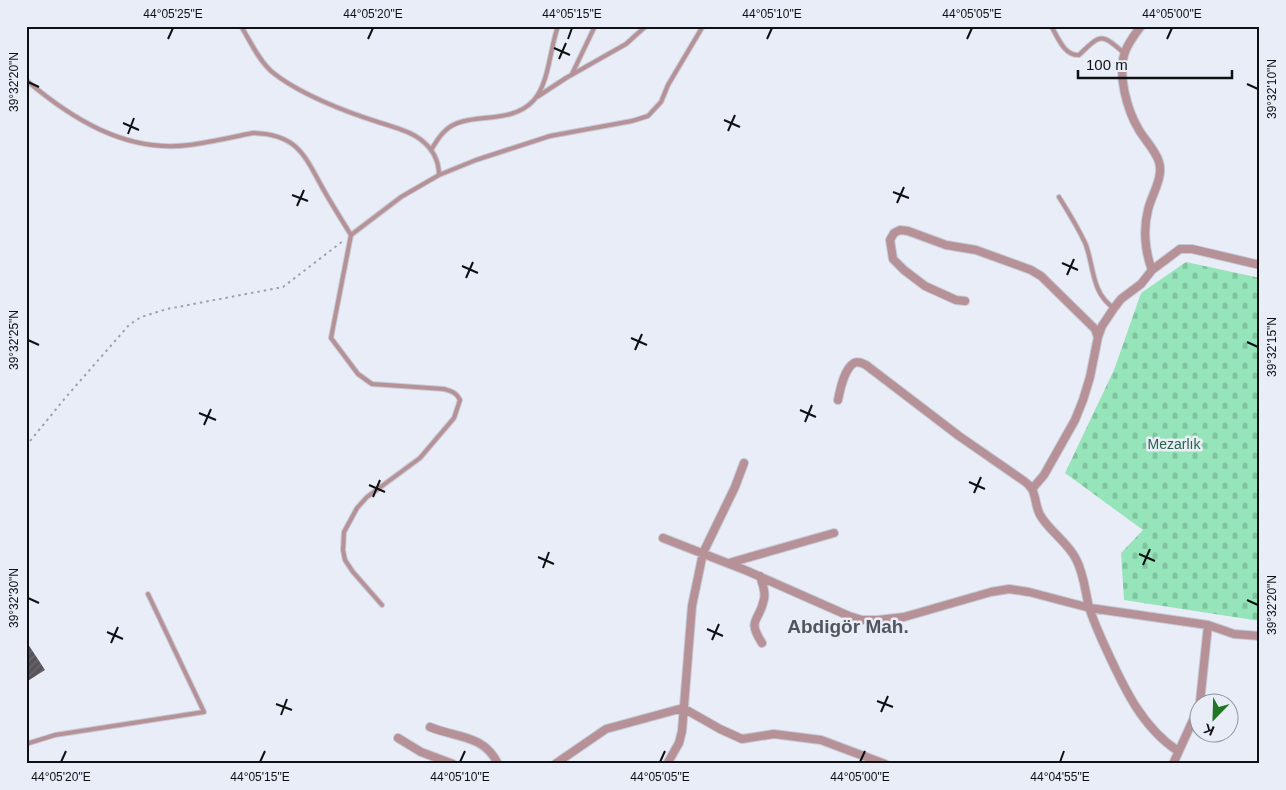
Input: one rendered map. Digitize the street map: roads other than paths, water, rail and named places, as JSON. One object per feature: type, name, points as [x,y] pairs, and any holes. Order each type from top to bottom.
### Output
[{"type":"street","points":[[1141,26],[1124,53],[1122,66],[1129,111],[1160,162],[1159,179],[1146,219],[1146,256],[1152,270]]},
{"type":"street","points":[[965,301],[956,300],[924,286],[904,270],[893,259],[890,240],[894,233],[900,230],[908,231],[946,245],[976,250],[1030,270],[1041,276],[1056,289],[1076,312],[1095,329],[1098,338]]},
{"type":"street","points":[[1032,489],[1044,475],[1078,414],[1090,377],[1102,326],[1121,299],[1141,284],[1152,270],[1180,249],[1192,249],[1260,265]]},
{"type":"street","points":[[838,400],[848,370],[854,363],[858,362],[866,365],[958,436],[1024,481],[1032,489],[1036,508],[1042,519],[1076,558],[1098,631],[1121,680],[1142,716],[1157,734],[1178,751]]},
{"type":"street","points":[[667,764],[679,742],[682,731],[692,606],[703,553],[735,487],[744,462]]},
{"type":"street","points":[[729,564],[834,533]]},
{"type":"street","points":[[662,538],[760,576],[862,620],[904,617],[991,592],[1009,589],[1029,592],[1090,608],[1208,625],[1234,634],[1260,636]]},
{"type":"street","points":[[760,576],[765,598],[754,624],[755,631],[762,643]]},
{"type":"street","points":[[1201,692],[1208,625]]},
{"type":"street","points":[[555,764],[606,729],[683,708],[720,729],[742,738],[774,734],[821,740],[885,764]]},
{"type":"street","points":[[430,727],[444,733],[474,739],[486,747],[498,764]]},
{"type":"street","points":[[1173,764],[1188,730]]},
{"type":"street","points":[[398,738],[421,752],[453,764]]},
{"type":"lane","points":[[241,26],[260,58],[272,71],[290,83],[327,102],[408,132],[419,138],[431,150],[439,166],[439,175]]},
{"type":"lane","points":[[535,99],[542,86],[552,41],[558,26]]},
{"type":"lane","points":[[572,74],[594,26]]},
{"type":"lane","points":[[431,150],[445,130],[454,124],[504,116],[527,106],[572,74],[626,44],[646,26]]},
{"type":"lane","points":[[351,235],[401,197],[439,175],[476,160],[550,136],[624,123],[648,116],[661,102],[668,85],[703,26]]},
{"type":"lane","points":[[1051,26],[1067,51],[1071,54],[1079,54],[1092,42],[1102,38],[1109,40],[1124,53]]},
{"type":"lane","points":[[26,80],[51,101],[80,120],[105,132],[134,142],[164,146],[188,145],[253,133],[270,134],[294,145],[308,159],[351,235],[331,338],[358,374],[372,384],[444,389],[458,395],[460,400],[454,418],[420,458],[367,497],[357,508],[344,532],[344,560],[382,605]]},
{"type":"lane","points":[[1059,198],[1086,245],[1096,287],[1106,303],[1114,308]]},
{"type":"lane","points":[[26,744],[55,734],[204,712],[148,594]]},
{"type":"district","name":"Abdigör Mah.","points":[[848,626]]},
{"type":"park label","name":"Mezarlık","points":[[1174,444]]}]
